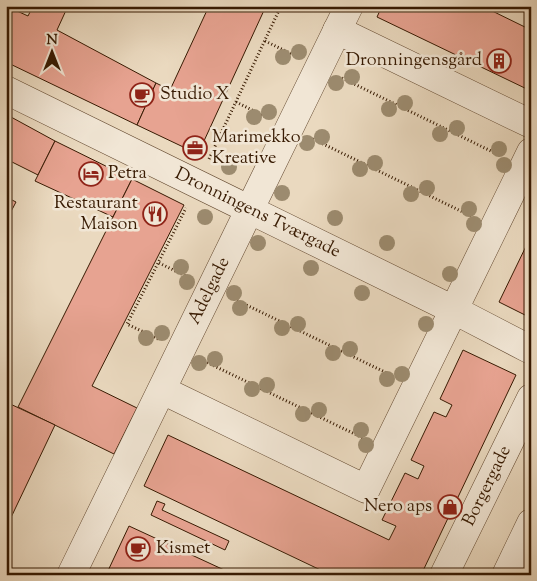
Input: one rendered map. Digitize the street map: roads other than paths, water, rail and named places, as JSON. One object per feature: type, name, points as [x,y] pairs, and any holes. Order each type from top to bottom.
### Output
[{"type":"street","name":"Adelgade","points":[[71,575],[343,18]]},
{"type":"street","points":[[343,18],[531,124]]},
{"type":"street","name":"Dronningens Tværgade","points":[[6,90],[454,310],[531,350]]},
{"type":"street","points":[[162,390],[366,489],[527,160]]},
{"type":"street","name":"Borgergade","points":[[444,575],[531,398]]},
{"type":"street","points":[[506,575],[531,523]]},
{"type":"place","name":"Dronningensgård","points":[[499,61]]},
{"type":"place","name":"Studio X","points":[[142,95]]},
{"type":"place","name":"Marimekko Kreative","points":[[195,148]]},
{"type":"place","name":"Petra","points":[[91,174]]},
{"type":"place","name":"Restaurant Maison","points":[[155,214]]},
{"type":"place","name":"Nero aps","points":[[450,507]]},
{"type":"place","name":"Kismet","points":[[138,549]]}]
